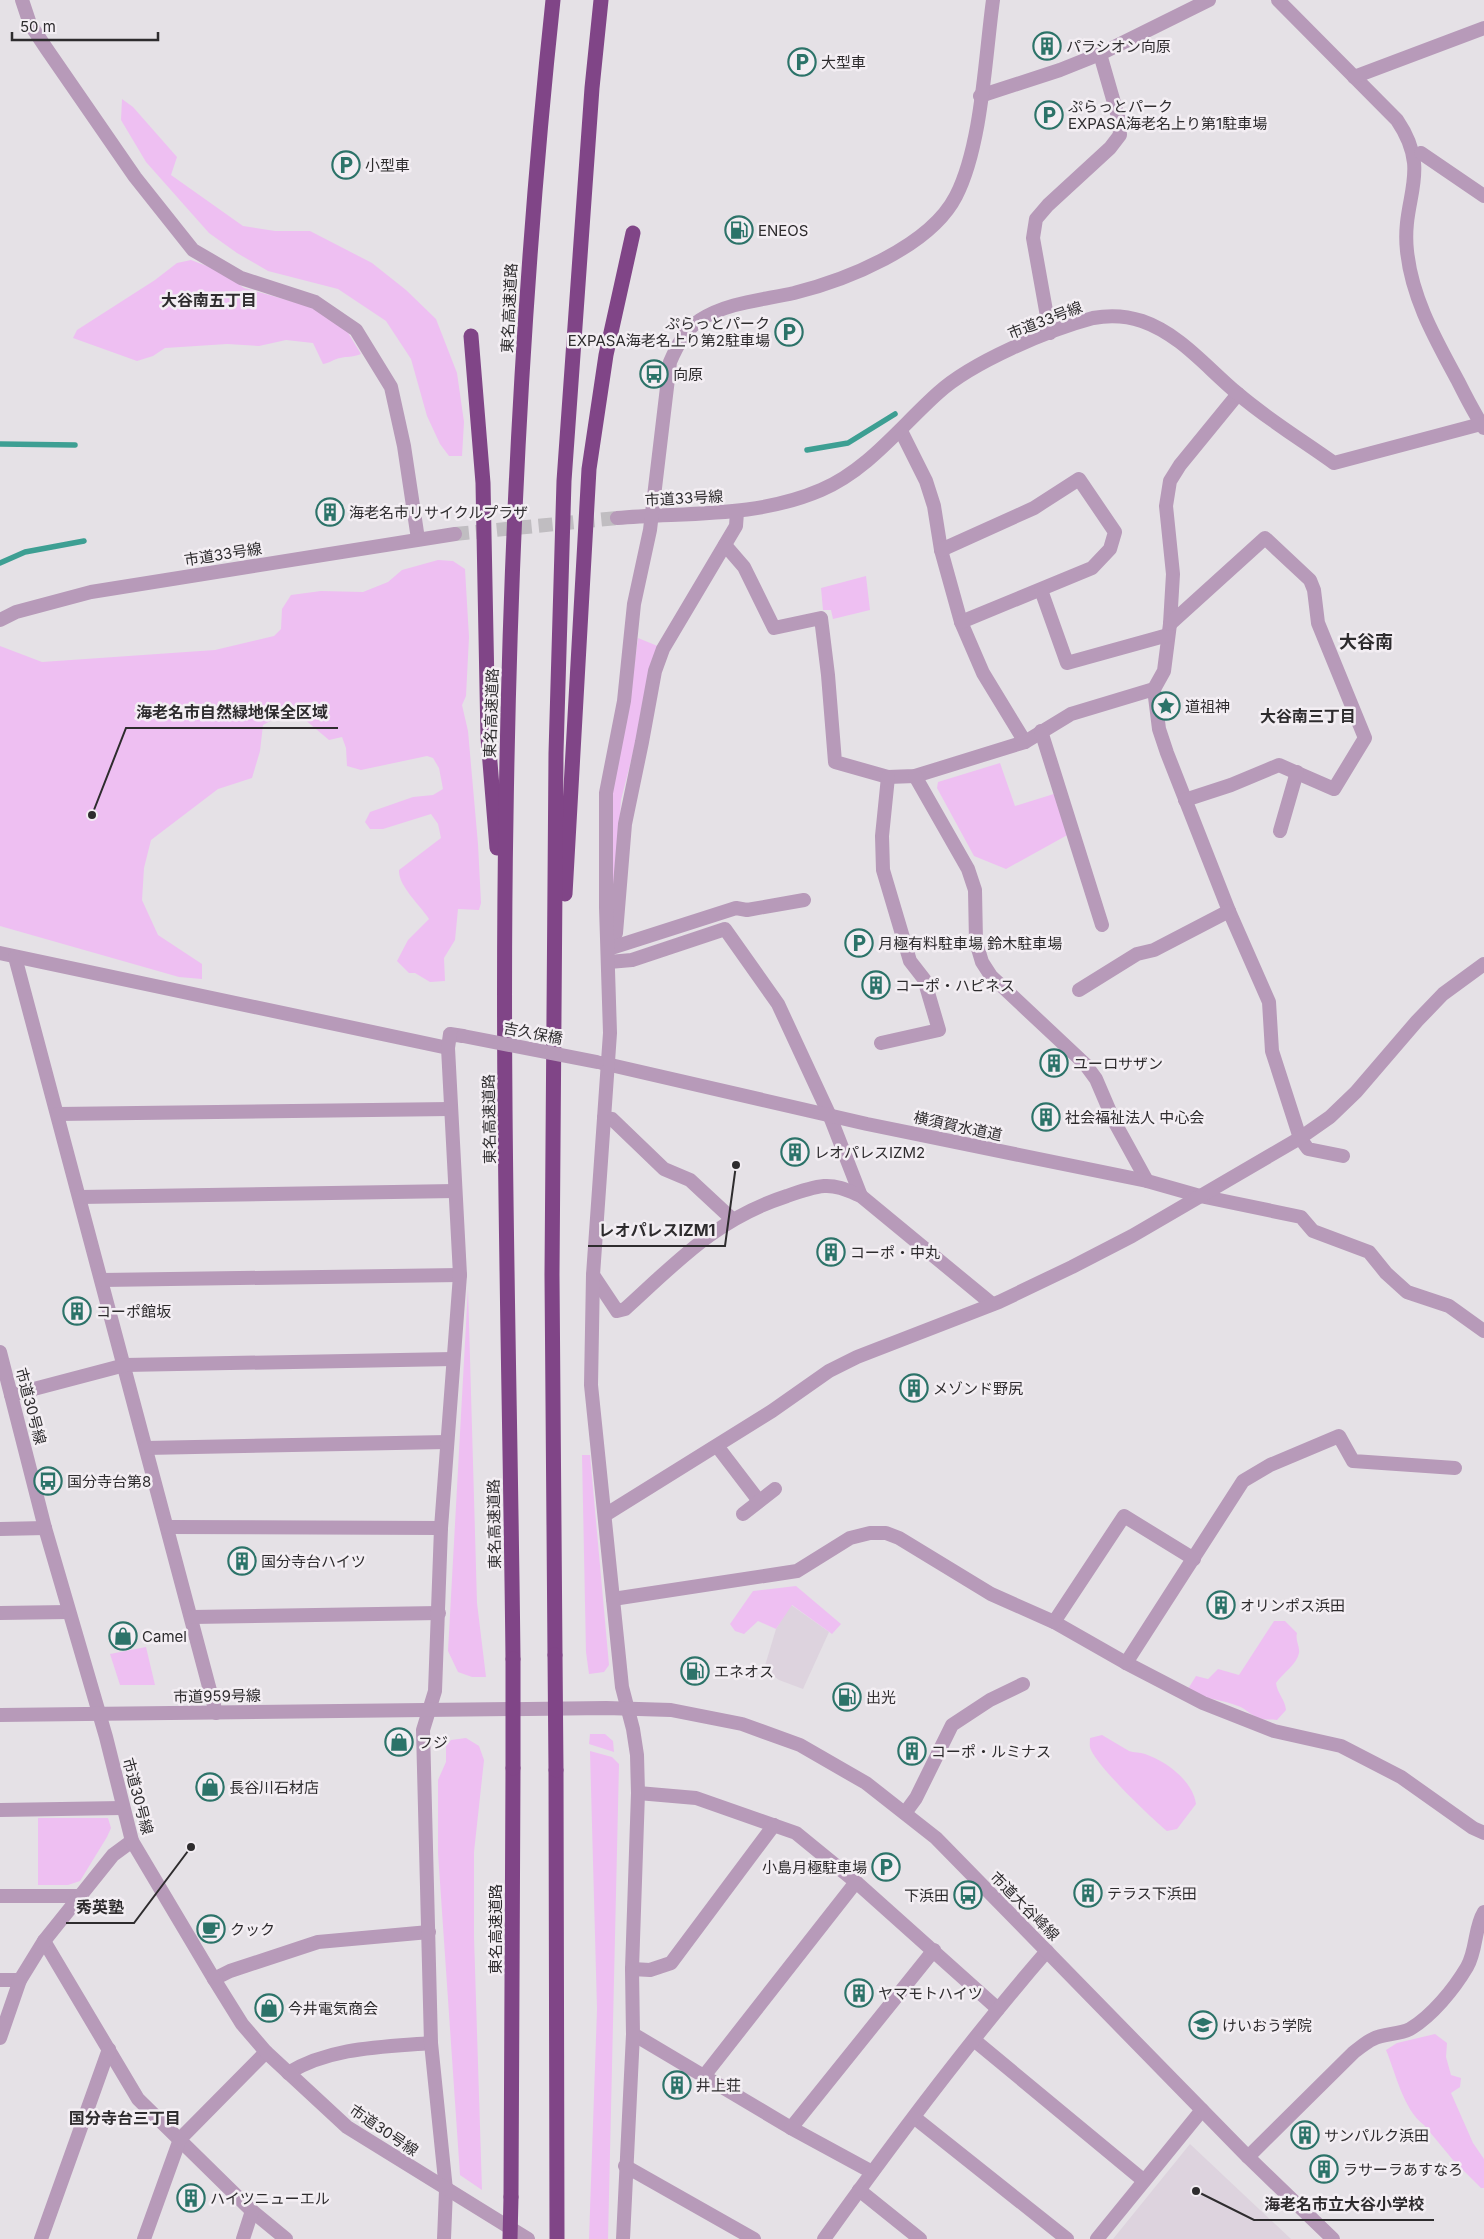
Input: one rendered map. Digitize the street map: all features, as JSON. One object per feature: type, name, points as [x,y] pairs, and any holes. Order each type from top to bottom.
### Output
[{"type":"highway","name":"東名高速道路","points":[[510,2239],[513,1659],[505,954],[506,814],[517,481],[527,284],[553,0]]},
{"type":"highway","points":[[557,2239],[552,1275],[556,753],[564,481],[591,98],[601,0]]},
{"type":"highway","points":[[554,1144],[568,826],[589,469],[606,355],[633,233]]},
{"type":"highway","points":[[471,336],[483,483],[488,738],[505,954]]},
{"type":"street","points":[[22,0],[30,24],[135,177],[193,250],[240,278],[315,302],[356,330],[391,387],[404,446],[418,539]]},
{"type":"street","points":[[623,2239],[632,2034],[632,1969],[638,1793],[637,1755],[622,1686],[591,1385],[590,1352],[592,1275],[604,1118],[603,1064],[608,956],[606,793],[624,701],[634,604],[652,515],[670,362],[680,340],[699,321],[724,308],[795,292],[853,274],[907,245],[933,224],[955,198],[969,166],[993,0]]},
{"type":"street","points":[[980,96],[1060,70],[1100,54],[1209,0]]},
{"type":"street","points":[[1278,0],[1397,120],[1407,135],[1413,152],[1416,173],[1407,222],[1406,251],[1413,286],[1426,320],[1483,426]]},
{"type":"street","points":[[1354,77],[1484,28]]},
{"type":"street","points":[[1050,333],[1033,238],[1036,219],[1048,205],[1110,148],[1120,135],[1119,120],[1100,54]]},
{"type":"street","points":[[1421,153],[1484,196]]},
{"type":"street","name":"市道33号線","points":[[617,518],[737,512],[786,502],[822,489],[856,467],[901,431],[937,394],[954,380],[977,366],[1050,333],[1095,318],[1119,316],[1142,321],[1162,330],[1183,345],[1238,394],[1334,464],[1483,426]]},
{"type":"street","points":[[1238,394],[1180,465],[1170,481],[1166,506],[1173,574],[1164,671],[1154,689],[1159,729],[1229,911],[1269,1002],[1272,1051],[1300,1138],[1308,1149],[1343,1156]]},
{"type":"street","points":[[901,431],[926,481],[934,506],[941,550],[961,622],[983,673],[1025,742]]},
{"type":"street","points":[[941,550],[1034,508],[1079,479],[1115,532],[1110,549],[1092,568],[961,622]]},
{"type":"street","points":[[608,956],[616,933],[625,824],[654,671],[663,649],[736,526],[737,512]]},
{"type":"street","name":"市道33号線","points":[[0,620],[16,612],[92,592],[455,534]]},
{"type":"street","points":[[1041,590],[1067,663],[1169,630],[1265,538],[1310,580],[1314,590],[1318,623],[1365,738],[1334,789],[1279,765],[1231,785],[1185,800]]},
{"type":"street","points":[[725,545],[744,567],[774,628],[821,618],[835,762],[888,777],[915,776],[1025,742],[1071,714],[1154,689]]},
{"type":"street","points":[[1041,731],[1078,842],[1102,925]]},
{"type":"street","points":[[1280,831],[1297,772]]},
{"type":"street","points":[[915,776],[968,869],[975,890],[976,942],[982,962],[991,976],[1085,1064],[1096,1079],[1114,1121],[1147,1181]]},
{"type":"street","points":[[881,1043],[939,1030],[924,979],[910,960],[884,870],[882,836],[888,777]]},
{"type":"street","points":[[608,956],[688,922],[736,908],[747,910],[804,900]]},
{"type":"street","points":[[1079,990],[1138,954],[1154,950],[1229,911]]},
{"type":"street","points":[[608,956],[632,960],[725,929],[778,1004],[829,1114],[861,1196]]},
{"type":"street","points":[[0,953],[448,1048],[460,1275],[441,1528],[435,1691],[432,1711],[423,1730],[430,1932],[431,2043],[446,2190],[444,2239]]},
{"type":"street","points":[[15,957],[216,1712]]},
{"type":"street","points":[[605,1515],[717,1446],[829,1371],[857,1357],[992,1304],[1106,1249],[1300,1138],[1330,1117],[1356,1092],[1416,1021],[1443,994],[1484,964]]},
{"type":"street","name":"吉久保橋","points":[[448,1048],[450,1034],[603,1064]]},
{"type":"street","name":"横須賀水道道","points":[[603,1064],[1147,1181],[1200,1196],[1301,1217],[1314,1231],[1369,1252],[1386,1273],[1407,1292],[1449,1306],[1484,1330]]},
{"type":"street","points":[[58,1114],[450,1109]]},
{"type":"street","points":[[604,1118],[612,1119],[664,1169],[690,1180],[732,1219]]},
{"type":"street","points":[[592,1275],[617,1311],[625,1309],[702,1238],[732,1219],[775,1200],[824,1186],[843,1189],[861,1196],[992,1304]]},
{"type":"street","points":[[80,1197],[455,1191]]},
{"type":"street","points":[[102,1280],[460,1275]]},
{"type":"street","name":"市道30号線","points":[[0,1352],[45,1528],[99,1714],[122,1808],[132,1840],[214,1979],[242,2024],[266,2052],[347,2127],[528,2239]]},
{"type":"street","points":[[11,1395],[125,1365],[453,1359]]},
{"type":"street","points":[[1126,1663],[1243,1481],[1270,1465],[1340,1436],[1353,1461],[1455,1468]]},
{"type":"street","points":[[146,1448],[447,1442]]},
{"type":"street","points":[[717,1446],[759,1501]]},
{"type":"street","points":[[743,1514],[775,1489]]},
{"type":"street","points":[[1054,1622],[1124,1516],[1194,1558]]},
{"type":"street","points":[[168,1527],[441,1528]]},
{"type":"street","points":[[0,1529],[45,1528]]},
{"type":"street","points":[[613,1599],[797,1572],[850,1538],[870,1533],[886,1533],[899,1538],[991,1594],[1054,1622],[1126,1663],[1203,1703],[1274,1731],[1341,1746],[1401,1777],[1473,1828],[1484,1833]]},
{"type":"street","points":[[0,1614],[68,1612]]},
{"type":"street","points":[[192,1617],[439,1613]]},
{"type":"street","points":[[905,1813],[916,1798],[952,1725],[990,1700],[1023,1684]]},
{"type":"street","name":"市道959号線","points":[[0,1715],[627,1709]]},
{"type":"street","name":"市道大谷峰線","points":[[627,1709],[671,1710],[742,1724],[800,1745],[866,1783],[936,1838],[1248,2157],[1333,2239]]},
{"type":"street","points":[[638,1793],[696,1798],[796,1833],[856,1882],[998,2008]]},
{"type":"street","points":[[0,1810],[122,1808]]},
{"type":"street","points":[[632,1969],[650,1970],[671,1963],[774,1825]]},
{"type":"street","points":[[0,2038],[20,1980],[44,1941],[113,1855],[132,1840]]},
{"type":"street","points":[[704,2076],[856,1882]]},
{"type":"street","points":[[0,1896],[82,1896]]},
{"type":"street","points":[[1248,2157],[1354,2052],[1374,2038],[1410,2029],[1421,2021],[1447,1994],[1468,1965],[1479,1920],[1484,1912]]},
{"type":"street","points":[[214,1979],[230,1971],[318,1942],[430,1932]]},
{"type":"street","points":[[44,1941],[138,2099],[252,2212],[286,2239]]},
{"type":"street","points":[[791,2128],[934,1950]]},
{"type":"street","points":[[824,2239],[872,2172],[998,2008],[1047,1951]]},
{"type":"street","points":[[0,1980],[20,1980]]},
{"type":"street","points":[[632,2034],[791,2128],[872,2172]]},
{"type":"street","points":[[974,2040],[1143,2180]]},
{"type":"street","points":[[288,2073],[302,2065],[346,2051],[431,2043]]},
{"type":"street","points":[[41,2239],[109,2048]]},
{"type":"street","points":[[144,2239],[180,2140],[266,2052]]},
{"type":"street","points":[[1097,2239],[1143,2180],[1202,2110]]},
{"type":"street","points":[[915,2118],[1067,2239]]},
{"type":"street","points":[[625,2166],[754,2239]]},
{"type":"street","points":[[859,2190],[920,2239]]},
{"type":"street","points":[[243,2239],[252,2212]]},
{"type":"shaded area","points":[[122,99],[133,107],[177,157],[171,175],[243,226],[275,231],[310,231],[372,263],[406,290],[436,319],[457,373],[464,422],[462,456],[449,456],[440,444],[427,416],[411,359],[386,321],[338,289],[268,271],[237,253],[209,233],[146,162],[121,120]]},
{"type":"shaded area","points":[[191,260],[220,271],[244,288],[319,309],[347,331],[361,354],[323,364],[313,343],[286,340],[259,346],[227,344],[165,348],[153,356],[137,361],[73,338],[77,330],[155,280],[177,263]]},
{"type":"shaded area","points":[[438,560],[453,561],[465,569],[469,637],[466,696],[462,705],[468,731],[481,903],[479,910],[458,909],[455,940],[444,958],[445,981],[430,982],[415,973],[409,973],[397,961],[408,940],[429,919],[402,883],[399,870],[441,838],[438,824],[431,814],[383,829],[370,829],[365,822],[370,812],[413,797],[433,795],[443,789],[439,768],[433,758],[427,756],[361,770],[347,766],[346,748],[342,737],[329,740],[297,713],[287,712],[263,725],[260,751],[252,778],[218,789],[151,840],[144,868],[142,900],[158,935],[202,964],[202,979],[179,977],[0,926],[0,646],[42,662],[215,650],[274,636],[281,629],[282,609],[291,595],[321,591],[363,592],[388,582],[402,570]]},
{"type":"shaded area","points":[[866,576],[870,610],[833,619],[831,610],[823,610],[821,588]]},
{"type":"shaded area","points":[[638,638],[660,647],[621,800],[613,918],[611,793]]},
{"type":"shaded area","points":[[1000,763],[1015,806],[1057,793],[1071,833],[1006,869],[974,856],[937,788],[938,782]]},
{"type":"shaded area","points":[[468,1288],[477,1603],[486,1677],[472,1677],[458,1672],[448,1651]]},
{"type":"shaded area","points":[[582,1455],[590,1455],[609,1665],[604,1672],[589,1674],[586,1652]]},
{"type":"shaded area","points":[[796,1586],[841,1624],[832,1634],[792,1605],[776,1629],[758,1621],[744,1634],[735,1631],[730,1624],[753,1591]]},
{"type":"shaded area","points":[[791,1605],[829,1632],[803,1689],[779,1680],[764,1669],[776,1629]]},
{"type":"shaded area","points":[[1274,1621],[1285,1621],[1297,1633],[1299,1650],[1296,1661],[1276,1683],[1286,1710],[1277,1720],[1258,1718],[1238,1706],[1198,1695],[1188,1689],[1196,1676],[1208,1679],[1218,1669],[1239,1675]]},
{"type":"shaded area","points":[[146,1647],[155,1685],[120,1685],[110,1654]]},
{"type":"shaded area","points":[[590,1734],[605,1734],[613,1741],[614,1752],[589,1744]]},
{"type":"shaded area","points":[[1102,1735],[1129,1751],[1153,1757],[1170,1767],[1190,1787],[1196,1804],[1177,1829],[1167,1831],[1114,1780],[1096,1758],[1091,1750],[1090,1738]]},
{"type":"shaded area","points":[[466,1738],[479,1746],[484,1760],[474,1852],[474,1937],[482,2190],[460,2175],[438,1853],[438,1780],[446,1762],[446,1746],[451,1740]]},
{"type":"shaded area","points":[[590,1751],[612,1757],[619,1764],[608,2239],[589,2239],[597,2009]]},
{"type":"shaded area","points":[[38,1818],[108,1818],[111,1828],[107,1837],[80,1881],[68,1885],[38,1885]]},
{"type":"shaded area","points":[[1435,2034],[1447,2043],[1446,2057],[1451,2075],[1461,2078],[1460,2087],[1451,2093],[1473,2143],[1484,2159],[1484,2188],[1481,2188],[1453,2160],[1411,2110],[1405,2101],[1386,2050],[1397,2043]]},
{"type":"shaded area","points":[[1190,2144],[1291,2239],[1113,2239]]},
{"type":"waterway","points":[[807,450],[848,443],[895,414]]},
{"type":"waterway","points":[[0,444],[75,445]]},
{"type":"waterway","points":[[0,563],[25,552],[84,541]]},
{"type":"tunnel","points":[[455,534],[617,518]]},
{"type":"place","name":"パラシオン向原","points":[[1047,46]]},
{"type":"place","name":"大型車","points":[[802,62]]},
{"type":"place","name":"ぷらっとパーク EXPASA海老名上り第1駐車場","points":[[1049,115]]},
{"type":"place","name":"小型車","points":[[346,165]]},
{"type":"place","name":"ENEOS","points":[[739,230]]},
{"type":"place","name":"ぷらっとパーク EXPASA海老名上り第2駐車場","points":[[789,332]]},
{"type":"place","name":"向原","points":[[654,374]]},
{"type":"place","name":"海老名市リサイクルプラザ","points":[[330,512]]},
{"type":"place","name":"道祖神","points":[[1166,706]]},
{"type":"place","name":"海老名市自然緑地保全区域","points":[[92,815]]},
{"type":"place","name":"月極有料駐車場 鈴木駐車場","points":[[859,943]]},
{"type":"place","name":"コーポ・ハピネス","points":[[876,985]]},
{"type":"place","name":"ユーロサザン","points":[[1054,1063]]},
{"type":"place","name":"社会福祉法人 中心会","points":[[1046,1117]]},
{"type":"place","name":"レオパレスIZM2","points":[[795,1152]]},
{"type":"place","name":"レオパレスIZM1","points":[[736,1165]]},
{"type":"place","name":"コーポ・中丸","points":[[831,1252]]},
{"type":"place","name":"コーポ館坂","points":[[77,1311]]},
{"type":"place","name":"メゾンド野尻","points":[[914,1388]]},
{"type":"place","name":"国分寺台第8","points":[[48,1481]]},
{"type":"place","name":"国分寺台ハイツ","points":[[242,1561]]},
{"type":"place","name":"オリンポス浜田","points":[[1221,1605]]},
{"type":"place","name":"Camel","points":[[123,1636]]},
{"type":"place","name":"エネオス","points":[[695,1671]]},
{"type":"place","name":"出光","points":[[847,1697]]},
{"type":"place","name":"フジ","points":[[399,1742]]},
{"type":"place","name":"コーポ・ルミナス","points":[[912,1751]]},
{"type":"place","name":"長谷川石材店","points":[[210,1787]]},
{"type":"place","name":"秀英塾","points":[[191,1847]]},
{"type":"place","name":"小島月極駐車場","points":[[886,1867]]},
{"type":"place","name":"テラス下浜田","points":[[1088,1893]]},
{"type":"place","name":"下浜田","points":[[968,1895]]},
{"type":"place","name":"クック","points":[[211,1929]]},
{"type":"place","name":"ヤマモトハイツ","points":[[859,1993]]},
{"type":"place","name":"今井電気商会","points":[[269,2008]]},
{"type":"place","name":"けいおう学院","points":[[1203,2025]]},
{"type":"place","name":"井上荘","points":[[677,2085]]},
{"type":"place","name":"サンパルク浜田","points":[[1305,2135]]},
{"type":"place","name":"ラサーラあすなろ","points":[[1324,2169]]},
{"type":"place","name":"海老名市立大谷小学校","points":[[1196,2191]]},
{"type":"place","name":"ハイツニューエル","points":[[191,2198]]},
{"type":"district","name":"大谷南五丁目","points":[[209,300]]},
{"type":"district","name":"大谷南","points":[[1366,641]]},
{"type":"district","name":"大谷南三丁目","points":[[1308,716]]},
{"type":"district","name":"国分寺台三丁目","points":[[125,2118]]}]
